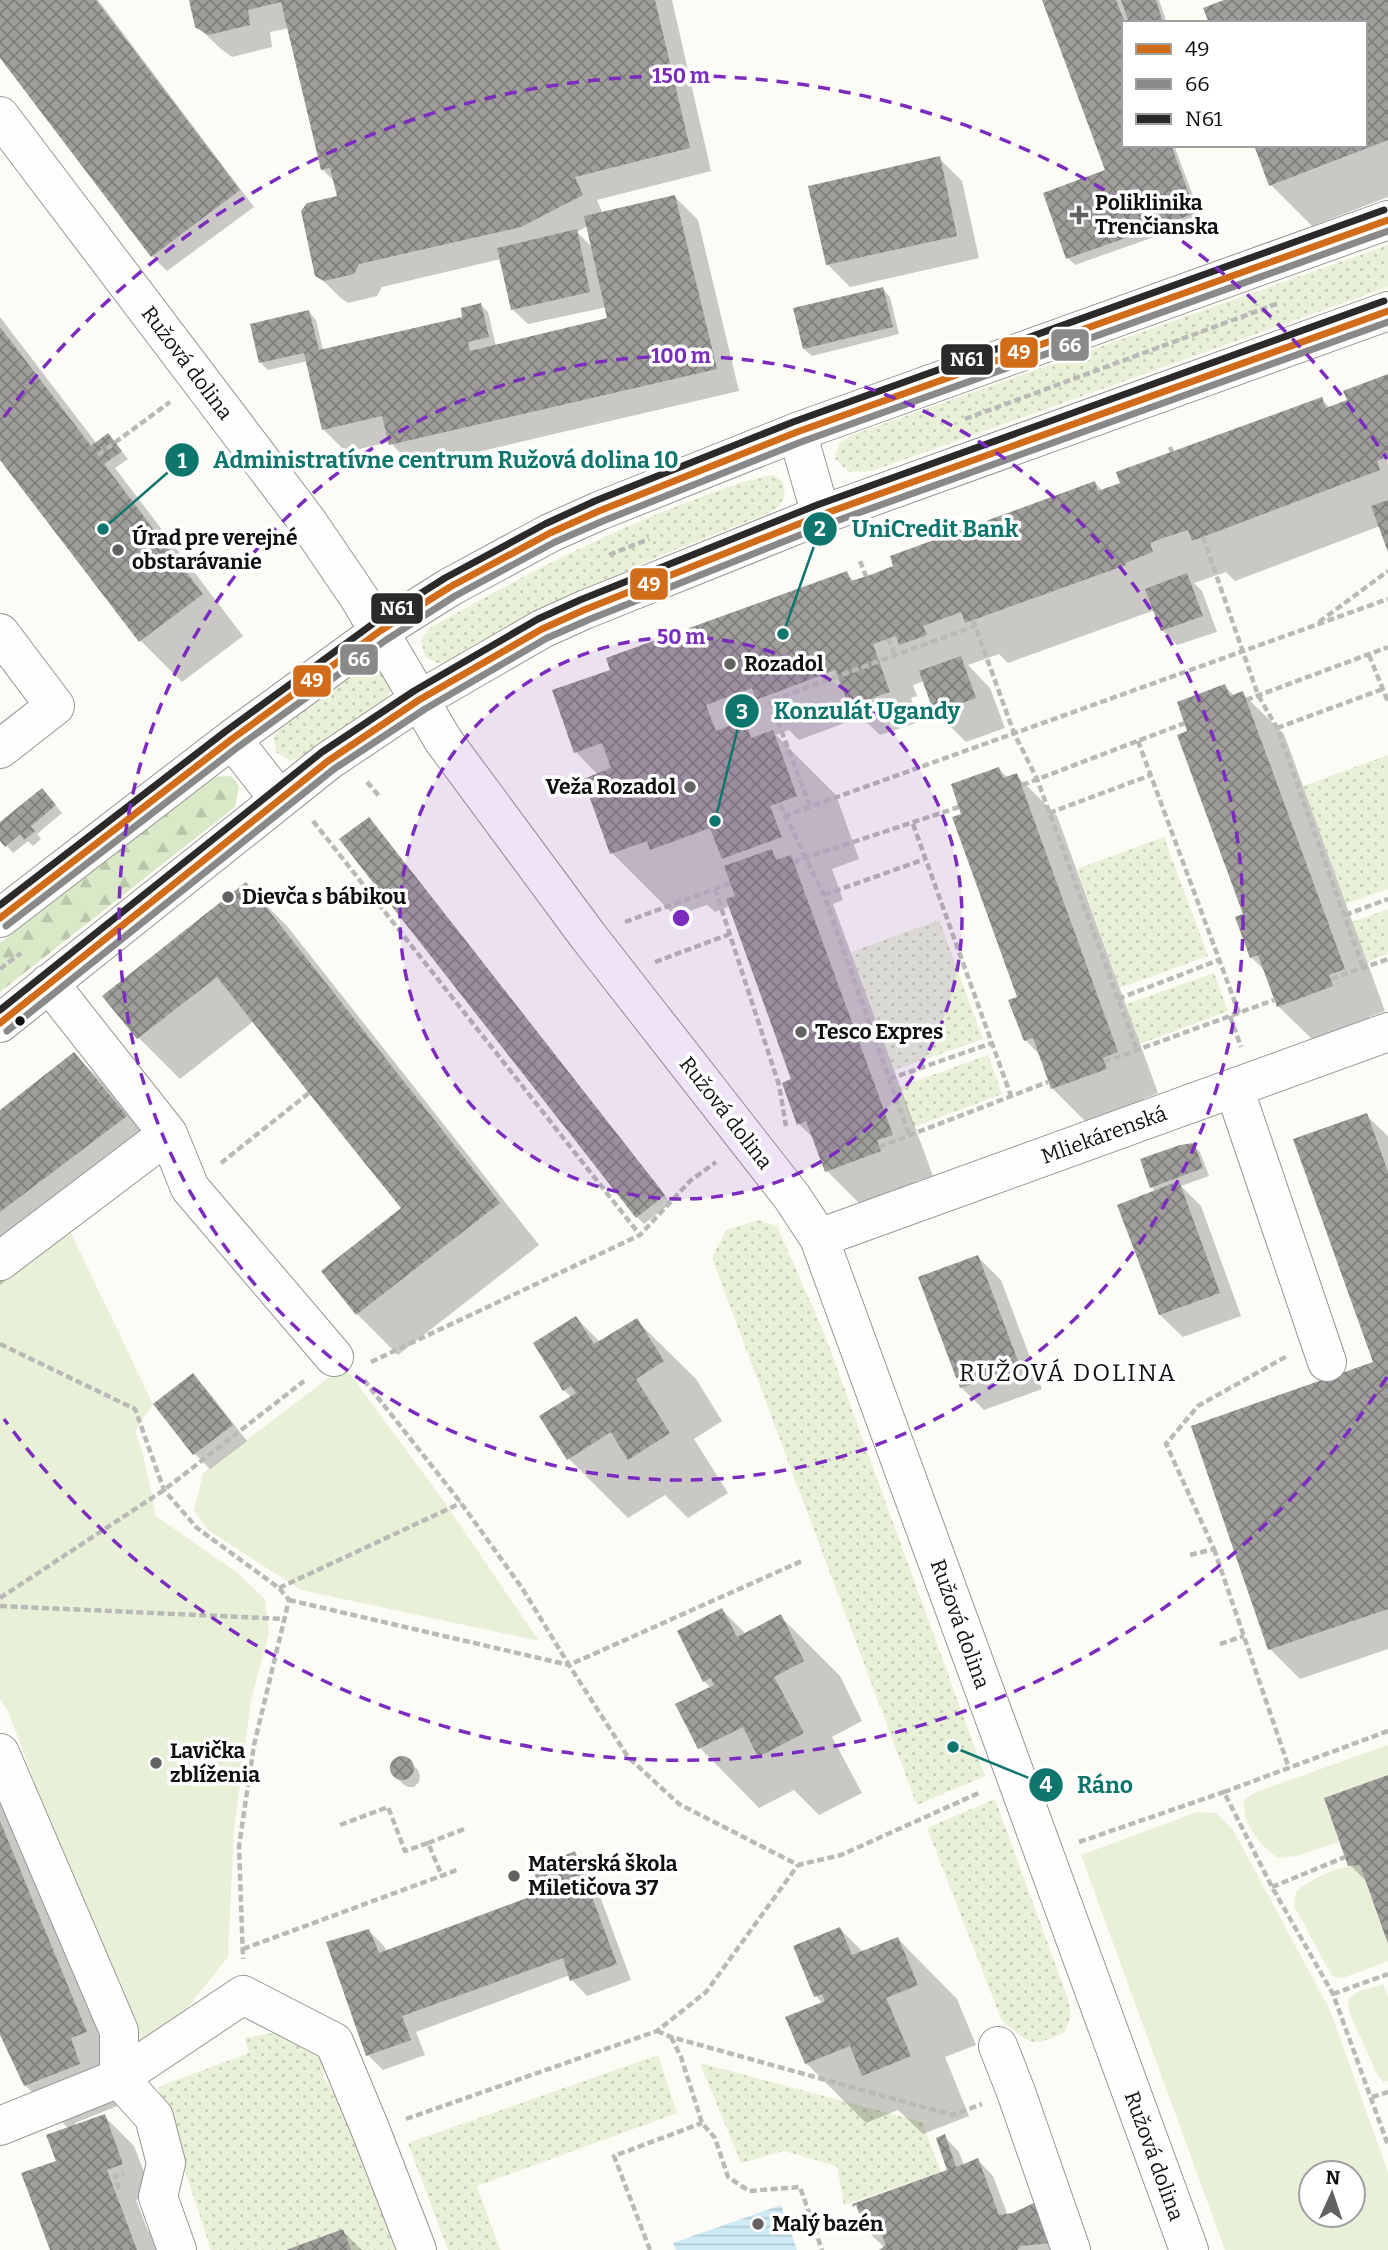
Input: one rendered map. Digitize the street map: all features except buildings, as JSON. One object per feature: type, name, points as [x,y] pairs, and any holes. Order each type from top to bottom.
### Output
[{"type":"street","name":"Ružová dolina","points":[[0,116],[307,521],[380,631],[443,740],[588,936],[792,1198],[819,1238],[1189,2250]]},
{"type":"street","points":[[0,918],[232,738],[380,631],[450,587],[550,533],[797,432],[1388,220]]},
{"type":"street","points":[[0,1023],[328,761],[419,699],[552,624],[821,516],[1388,311]]},
{"type":"street","points":[[797,432],[821,516]]},
{"type":"street","points":[[0,633],[55,706],[0,749]]},
{"type":"street","points":[[232,738],[278,799]]},
{"type":"street","points":[[50,984],[168,1133],[190,1188],[352,1364]]},
{"type":"street","name":"Mliekárenská","points":[[819,1238],[1388,1032]]},
{"type":"street","points":[[1234,1088],[1323,1350]]},
{"type":"street","points":[[0,1261],[168,1133]]},
{"type":"street","points":[[0,1753],[119,2031],[119,2078],[154,2117],[166,2163],[158,2197],[177,2250]]},
{"type":"street","points":[[0,2126],[119,2078],[243,1995],[334,2042],[417,2250]]},
{"type":"street","points":[[998,2046],[1071,2250]]},
{"type":"path","points":[[98,455],[176,397]]},
{"type":"path","points":[[1203,537],[1258,695],[1277,728],[1363,968]]},
{"type":"path","points":[[860,561],[866,576]]},
{"type":"path","points":[[1313,626],[1388,571]]},
{"type":"path","points":[[784,816],[1388,599]]},
{"type":"path","points":[[810,806],[770,701],[895,656],[974,623],[1014,733],[1037,779],[1137,1050]]},
{"type":"path","points":[[888,638],[895,656]]},
{"type":"path","points":[[1246,700],[1388,648]]},
{"type":"path","points":[[1369,655],[1388,702]]},
{"type":"path","points":[[1277,728],[1384,690]]},
{"type":"path","points":[[1021,785],[1185,723]]},
{"type":"path","points":[[1138,741],[1239,1013]]},
{"type":"path","points":[[1049,813],[1150,775]]},
{"type":"path","points":[[364,779],[379,796]]},
{"type":"path","points":[[780,805],[824,895],[909,1135]]},
{"type":"path","points":[[793,862],[959,807]]},
{"type":"path","points":[[310,818],[640,1235]]},
{"type":"path","points":[[913,824],[1011,1096]]},
{"type":"path","points":[[824,895],[925,859]]},
{"type":"path","points":[[588,936],[731,883]]},
{"type":"path","points":[[715,889],[779,1085],[788,1135]]},
{"type":"path","points":[[1345,915],[1388,899]]},
{"type":"path","points":[[651,963],[730,934]]},
{"type":"path","points":[[1331,979],[1388,959]]},
{"type":"path","points":[[1118,999],[1219,960]]},
{"type":"path","points":[[1104,1062],[1274,1000]]},
{"type":"path","points":[[889,1079],[992,1043]]},
{"type":"path","points":[[879,1147],[1048,1082]]},
{"type":"path","points":[[190,1188],[309,1093]]},
{"type":"path","points":[[0,1598],[352,1364],[640,1235],[690,1181],[747,1139]]},
{"type":"path","points":[[0,1344],[135,1409],[164,1490],[197,1528],[279,1588],[289,1600],[569,1665],[804,1560]]},
{"type":"path","points":[[1289,1768],[1214,1549],[1167,1444],[1198,1406],[1323,1350]]},
{"type":"path","points":[[352,1364],[461,1503],[522,1588],[628,1757],[679,1804],[798,1865],[841,1855],[1016,1776]]},
{"type":"path","points":[[279,1588],[461,1503]]},
{"type":"path","points":[[1190,1555],[1214,1549]]},
{"type":"path","points":[[243,1995],[239,1846],[254,1745],[289,1600]]},
{"type":"path","points":[[0,1605],[286,1619]]},
{"type":"path","points":[[1220,1644],[1244,1636]]},
{"type":"path","points":[[1068,1846],[1388,1731]]},
{"type":"path","points":[[1224,1792],[1272,1887],[1333,1994],[1388,2145]]},
{"type":"path","points":[[340,1825],[388,1807],[405,1851],[467,1828]]},
{"type":"path","points":[[428,1843],[442,1876]]},
{"type":"path","points":[[1272,1887],[1345,1857]]},
{"type":"path","points":[[371,2131],[657,2031],[706,1992],[798,1865]]},
{"type":"path","points":[[243,1949],[457,1870]]},
{"type":"path","points":[[1333,1994],[1388,1974]]},
{"type":"path","points":[[657,2031],[952,2115],[1016,2092]]},
{"type":"path","points":[[671,2037],[681,2057],[702,2123],[715,2138],[728,2176],[750,2191],[800,2187],[822,2250]]},
{"type":"path","points":[[1372,2097],[1388,2092]]},
{"type":"path","points":[[650,2250],[614,2156],[702,2123]]},
{"type":"path","points":[[124,2201],[113,2177],[126,2172]]},
{"type":"green space","points":[[1388,245],[1388,287],[872,471],[849,472],[835,459],[839,443],[852,435]]},
{"type":"green space","points":[[774,475],[783,482],[785,497],[776,509],[659,556],[539,612],[451,661],[437,663],[425,657],[421,641],[428,629],[523,577],[654,515],[730,486]]},
{"type":"green space","points":[[367,666],[383,666],[391,690],[384,702],[309,753],[291,761],[277,753],[273,738],[283,724]]},
{"type":"green space","points":[[1388,755],[1388,889],[1346,904],[1303,786]]},
{"type":"green space","points":[[231,776],[239,786],[235,807],[0,992],[0,943],[212,777]]},
{"type":"green space","points":[[1164,837],[1208,956],[1120,988],[1077,869]]},
{"type":"green space","points":[[1388,909],[1388,954],[1367,962],[1352,922]]},
{"type":"green space","points":[[939,920],[983,1039],[894,1070],[851,952]]},
{"type":"green space","points":[[1214,973],[1228,1011],[1140,1044],[1126,1004]]},
{"type":"green space","points":[[988,1055],[1002,1094],[914,1127],[899,1087]]},
{"type":"green space","points":[[758,1220],[777,1226],[826,1338],[985,1776],[917,1805],[712,1258],[726,1230]]},
{"type":"green space","points":[[68,1227],[153,1404],[135,1431],[143,1454],[156,1516],[239,1574],[265,1599],[269,1633],[251,1700],[234,1830],[228,1957],[159,2043],[143,2043],[126,2026],[8,1711],[0,1698],[0,1280]]},
{"type":"green space","points":[[344,1366],[443,1500],[539,1641],[301,1590],[208,1530],[194,1511],[203,1473]]},
{"type":"green space","points":[[1388,1745],[1388,1775],[1324,1798],[1339,1842],[1296,1856],[1278,1858],[1264,1847],[1253,1833],[1246,1817],[1244,1800],[1256,1792]]},
{"type":"green space","points":[[995,1799],[1068,1999],[1071,2016],[1065,2032],[1044,2041],[1025,2039],[1002,2021],[927,1828]]},
{"type":"green space","points":[[1197,1812],[1216,1813],[1233,1830],[1330,2010],[1388,2172],[1388,2250],[1225,2250],[1081,1855]]},
{"type":"green space","points":[[1360,1865],[1388,1945],[1388,1961],[1343,1978],[1332,1976],[1294,1906],[1296,1892],[1326,1874]]},
{"type":"green space","points":[[1383,1984],[1388,1997],[1388,2081],[1383,2082],[1349,2012],[1348,2000],[1357,1992]]},
{"type":"green space","points":[[278,2032],[325,2059],[323,2077],[338,2099],[404,2250],[351,2250],[343,2229],[286,2250],[211,2250],[158,2087],[249,2053],[245,2038]]},
{"type":"green space","points":[[658,2055],[677,2113],[477,2186],[500,2250],[448,2250],[408,2143]]},
{"type":"green space","points":[[700,2063],[922,2122],[941,2172],[844,2205],[837,2166],[784,2151],[741,2163]]},
{"type":"water","name":"Malý bazén","points":[[781,2205],[797,2250],[676,2250],[673,2243]]},
{"type":"transit line","name":"N61","points":[[0,905],[226,731],[374,623],[445,578],[545,524],[595,501],[793,422],[1384,210]]},
{"type":"transit line","name":"49","points":[[0,918],[232,739],[380,631],[450,587],[550,533],[797,432],[1388,220]]},
{"type":"transit line","name":"66","points":[[6,926],[238,747],[386,640],[455,596],[555,542],[801,442],[1388,231]]},
{"type":"transit line","name":"N61","points":[[0,1010],[322,752],[414,691],[538,619],[817,505],[1384,301]]},
{"type":"transit line","name":"49","points":[[0,1023],[328,761],[419,700],[542,629],[821,515],[1388,311]]},
{"type":"transit line","name":"66","points":[[7,1031],[334,769],[425,709],[547,638],[825,525],[1388,322]]},
{"type":"place","name":"Poliklinika Trenčianska","points":[[1079,215]]},
{"type":"place","name":"Administratívne centrum Ružová dolina 10","points":[[103,529]]},
{"type":"place","name":"Úrad pre verejné obstarávanie","points":[[118,550]]},
{"type":"place","name":"UniCredit Bank","points":[[783,634]]},
{"type":"place","name":"Rozadol","points":[[730,664]]},
{"type":"place","name":"Veža Rozadol","points":[[690,787]]},
{"type":"place","name":"Konzulát Ugandy","points":[[715,821]]},
{"type":"place","name":"Dievča s bábikou","points":[[228,897]]},
{"type":"place","name":"Tesco Expres","points":[[801,1032]]},
{"type":"place","name":"Ráno","points":[[953,1747]]},
{"type":"place","name":"Lavička zblíženia","points":[[156,1763]]},
{"type":"place","name":"Materská škola Miletičova 37","points":[[514,1876]]},
{"type":"place","name":"Malý bazén","points":[[758,2224]]},
{"type":"district","name":"RUŽOVÁ DOLINA","points":[[1068,1373]]}]
